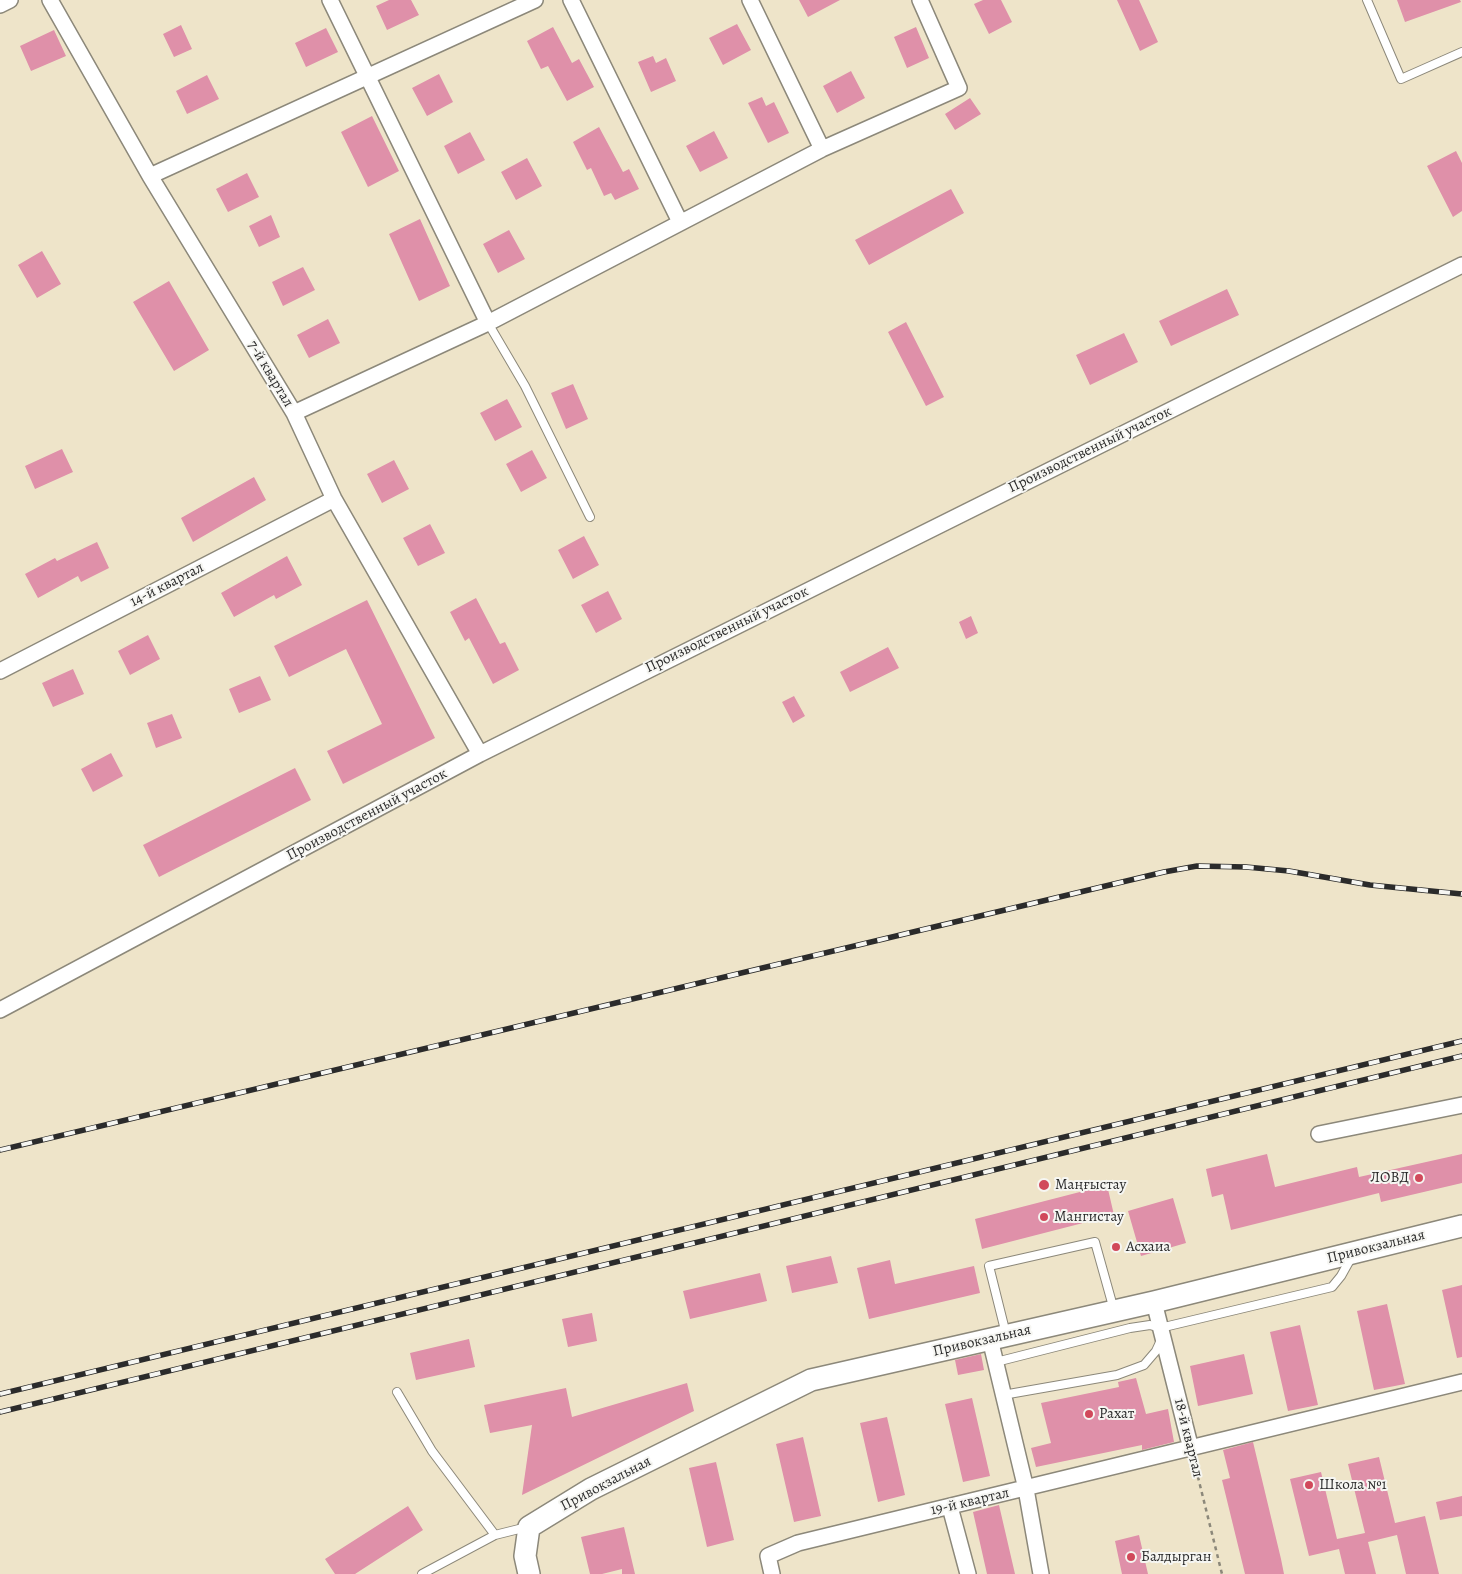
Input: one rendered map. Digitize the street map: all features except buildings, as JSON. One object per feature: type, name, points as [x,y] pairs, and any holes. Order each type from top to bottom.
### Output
[{"type":"street","points":[[0,5],[10,0]]},
{"type":"street","name":"7-й квартал","points":[[50,0],[150,176],[294,413],[334,499],[480,754]]},
{"type":"street","points":[[330,0],[369,76],[488,323]]},
{"type":"street","points":[[150,176],[535,0]]},
{"type":"street","points":[[571,0],[680,222]]},
{"type":"street","points":[[750,0],[822,149]]},
{"type":"street","points":[[294,413],[488,323],[822,149],[959,88],[920,0]]},
{"type":"street","name":"Производственный участок","points":[[0,1010],[480,754],[1462,265]]},
{"type":"street","name":"14-й квартал","points":[[0,671],[334,499]]},
{"type":"street","points":[[1319,1134],[1462,1105]]},
{"type":"street","name":"Привокзальная","points":[[529,1527],[591,1488],[811,1380],[1154,1302],[1462,1226]]},
{"type":"street","name":"18-й квартал","points":[[1154,1302],[1191,1449]]},
{"type":"street","points":[[998,1337],[996,1362],[1026,1489],[1041,1574]]},
{"type":"street","name":"19-й квартал","points":[[772,1574],[768,1556],[798,1543],[1462,1382]]},
{"type":"street","points":[[950,1507],[968,1574]]},
{"type":"street","points":[[529,1527],[525,1556],[529,1574]]},
{"type":"lane","points":[[1367,0],[1401,79],[1462,52]]},
{"type":"lane","points":[[488,323],[525,386],[590,517]]},
{"type":"lane","points":[[998,1337],[989,1266],[1085,1244],[1095,1242],[1114,1311]]},
{"type":"lane","points":[[996,1362],[1130,1328],[1150,1325],[1161,1332],[1332,1287],[1341,1276],[1353,1253]]},
{"type":"lane","points":[[1004,1395],[1117,1375],[1144,1366],[1156,1351],[1161,1332]]},
{"type":"lane","points":[[397,1392],[432,1451],[495,1535]]},
{"type":"lane","points":[[422,1574],[495,1535],[529,1527]]},
{"type":"path","name":"18-й квартал","points":[[1191,1449],[1222,1574]]},
{"type":"railway","points":[[0,1150],[1164,872],[1197,866],[1246,867],[1289,871],[1370,885],[1462,894]]},
{"type":"railway","points":[[0,1394],[1462,1041]]},
{"type":"railway","points":[[0,1412],[1462,1056]]},
{"type":"place","name":"ЛОВД","points":[[1419,1178]]},
{"type":"place","name":"Маңғыстау","points":[[1044,1185]]},
{"type":"place","name":"Мангистау","points":[[1044,1217]]},
{"type":"place","name":"Асхаиа","points":[[1116,1247]]},
{"type":"place","name":"Рахат","points":[[1089,1414]]},
{"type":"place","name":"Школа №1","points":[[1309,1485]]},
{"type":"place","name":"Балдырган","points":[[1131,1557]]}]
